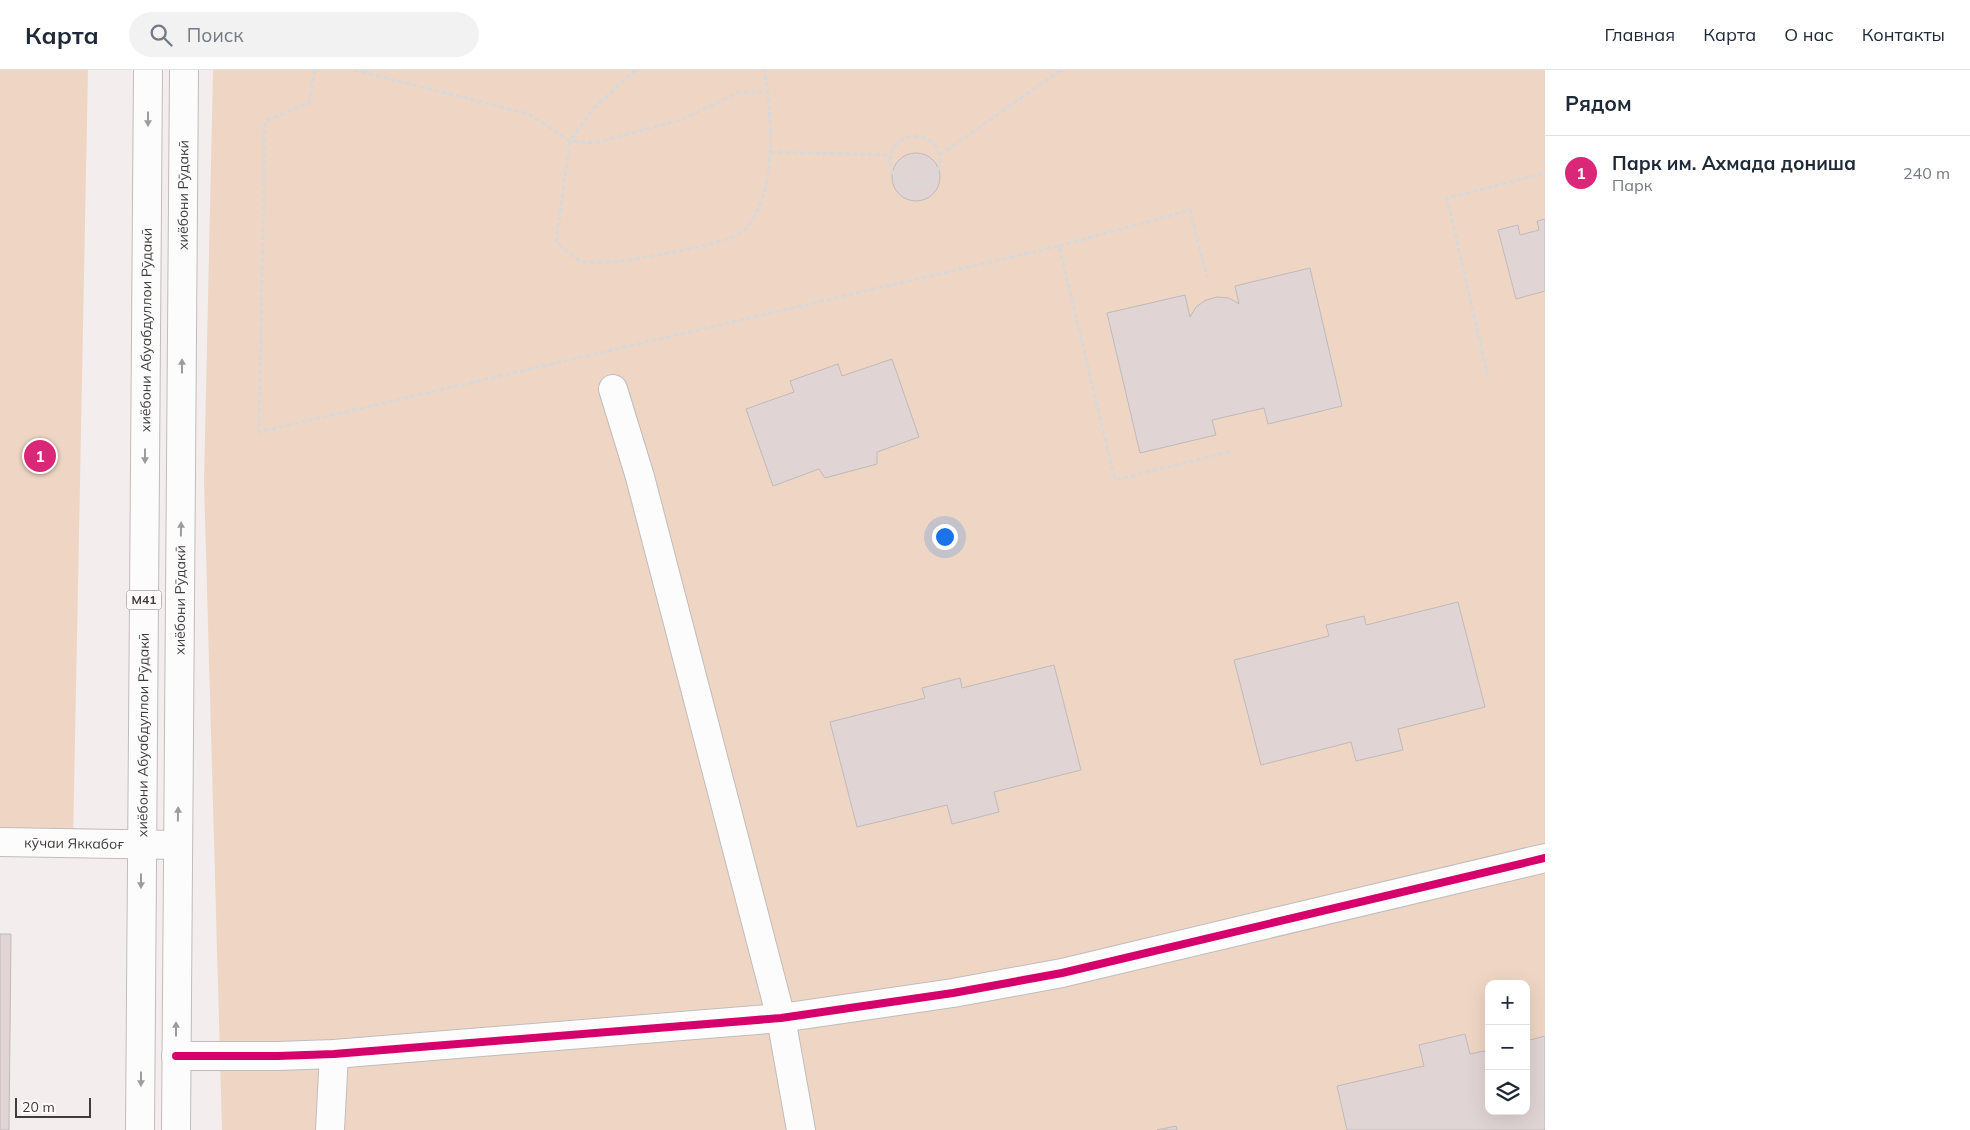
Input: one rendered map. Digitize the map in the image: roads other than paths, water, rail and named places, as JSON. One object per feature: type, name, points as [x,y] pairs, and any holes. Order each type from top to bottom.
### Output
[{"type":"main road","name":"хиёбони Абуабдуллои Рӯдакӣ","points":[[140,1130],[148,70]]},
{"type":"main road","name":"хиёбони Рӯдакӣ","points":[[176,1130],[184,70]]},
{"type":"main road","points":[[613,389],[640,477],[781,1018],[801,1130]]},
{"type":"main road","name":"кӯчаи Яккабоғ","points":[[0,842],[178,845]]},
{"type":"main road","points":[[176,1056],[334,1054],[781,1018],[953,993],[1062,973],[1545,858]]},
{"type":"main road","points":[[330,1130],[334,1054]]},
{"type":"place","name":"Парк им. Ахмада дониша","points":[[40,456]]}]
